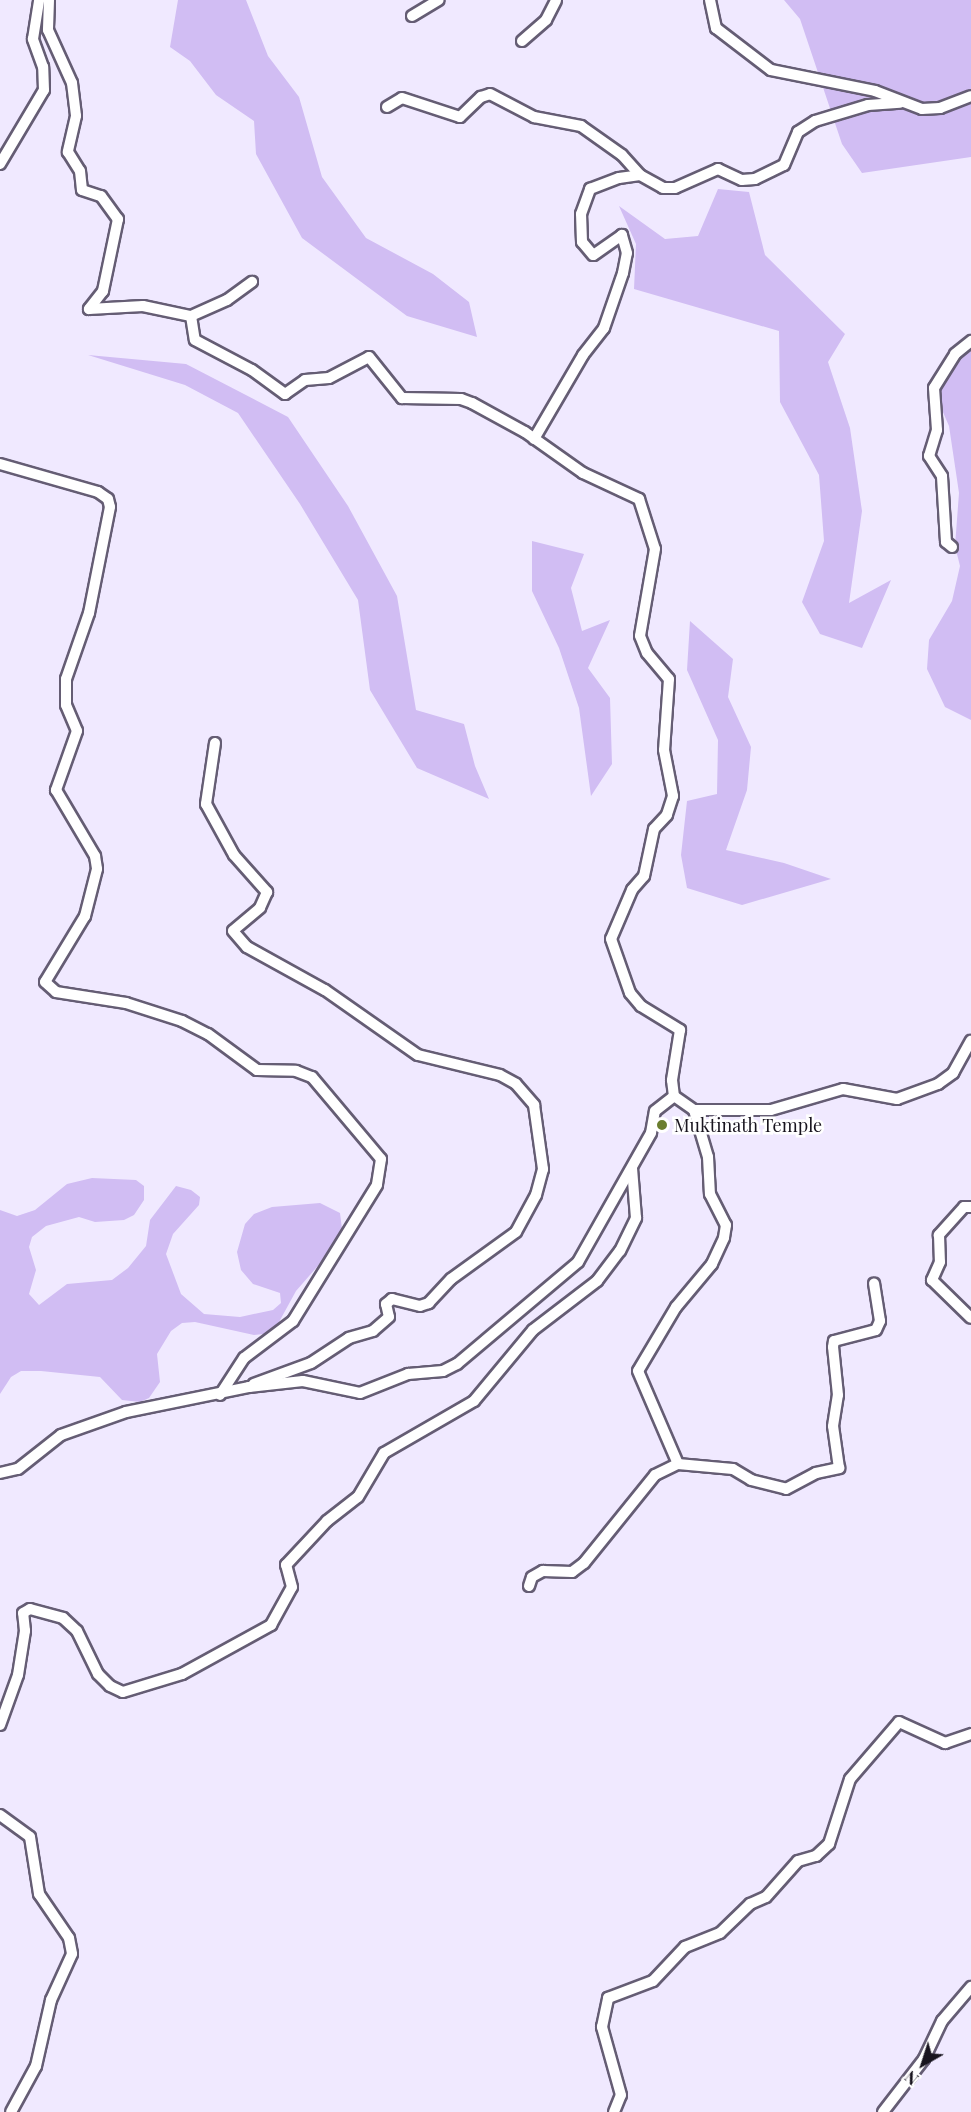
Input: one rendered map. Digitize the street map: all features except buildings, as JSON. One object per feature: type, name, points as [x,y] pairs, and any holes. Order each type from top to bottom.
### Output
[{"type":"street","points":[[0,164],[44,90],[46,80],[33,39],[39,0]]},
{"type":"street","points":[[49,0],[48,30],[72,83],[76,116],[68,152],[80,171],[81,190],[101,196],[118,219],[103,291],[89,309],[143,306],[191,316],[227,300],[252,282]]},
{"type":"street","points":[[412,16],[439,0]]},
{"type":"street","points":[[522,41],[546,20],[556,0]]},
{"type":"street","points":[[710,0],[716,28],[771,70],[875,91],[900,103]]},
{"type":"street","points":[[387,107],[402,98],[460,117],[481,97],[490,94],[534,117],[581,126],[621,155],[640,175],[663,188],[675,188],[718,170],[742,180],[755,179],[784,165],[792,140],[815,121],[868,105],[900,103],[940,108],[971,96]]},
{"type":"street","points":[[534,439],[583,355],[604,328],[623,273],[627,253],[622,235],[608,242],[603,251],[593,255],[586,251],[581,228],[585,200],[590,189],[603,182],[640,175]]},
{"type":"street","points":[[191,316],[195,340],[252,370],[279,393],[292,391],[311,378],[329,378],[343,373],[369,357],[402,398],[461,399],[534,439],[583,473],[639,499],[655,549],[640,636],[647,653],[669,679],[664,750],[673,796],[667,815],[654,829],[644,876],[632,890],[611,939],[630,993],[641,1006],[680,1030],[672,1080],[674,1096],[694,1110],[771,1110],[843,1089],[897,1099],[946,1079],[971,1041]]},
{"type":"street","points":[[952,547],[946,542],[942,476],[929,456],[937,430],[934,388],[955,354],[971,341]]},
{"type":"street","points":[[0,464],[98,492],[108,499],[110,507],[89,613],[66,679],[66,705],[77,731],[56,790],[95,856],[97,869],[85,916],[45,982],[56,992],[126,1003],[182,1021],[208,1034],[256,1070],[296,1071],[312,1077],[381,1159],[377,1185],[293,1321],[244,1358],[220,1395]]},
{"type":"street","points":[[215,743],[206,804],[234,855],[267,892],[260,908],[233,931],[247,947],[325,990],[418,1055],[500,1076],[516,1084],[534,1105],[543,1169],[536,1195],[516,1232],[451,1279],[429,1302],[420,1306],[392,1299],[386,1304],[388,1317],[373,1330],[349,1338],[311,1363],[271,1375],[249,1387]]},
{"type":"street","points":[[0,1473],[18,1469],[61,1435],[81,1426],[126,1412],[220,1395],[249,1387],[303,1381],[360,1393],[408,1374],[443,1371],[457,1364],[578,1262],[651,1133],[655,1111],[674,1096]]},
{"type":"street","points":[[678,1464],[638,1371],[676,1307],[712,1264],[724,1238],[726,1225],[710,1194],[708,1157],[694,1110]]},
{"type":"street","points":[[0,1725],[18,1675],[25,1631],[23,1613],[30,1609],[63,1618],[77,1631],[98,1674],[110,1686],[123,1692],[182,1674],[271,1625],[292,1587],[286,1565],[327,1521],[358,1497],[384,1452],[474,1401],[533,1330],[602,1273],[620,1251],[636,1218],[632,1168]]},
{"type":"street","points":[[971,1207],[964,1206],[939,1235],[940,1262],[932,1280],[971,1318]]},
{"type":"street","points":[[529,1586],[532,1577],[543,1571],[572,1572],[584,1563],[655,1475],[678,1464],[733,1469],[751,1480],[786,1489],[816,1473],[839,1468],[832,1426],[838,1395],[834,1341],[876,1330],[880,1321],[873,1283]]},
{"type":"street","points":[[614,2112],[621,2095],[602,2027],[608,1998],[653,1982],[685,1947],[720,1933],[750,1904],[766,1897],[798,1861],[816,1856],[829,1844],[850,1779],[899,1722],[945,1743],[971,1734]]},
{"type":"street","points":[[0,1815],[30,1837],[39,1894],[69,1938],[72,1954],[51,2000],[36,2066],[11,2112]]},
{"type":"street","points":[[883,2112],[924,2059],[942,2021],[971,1987]]},
{"type":"shaded area","points":[[178,0],[246,0],[268,56],[299,97],[322,177],[366,238],[433,274],[469,302],[477,337],[407,316],[302,238],[256,154],[254,121],[216,95],[190,61],[170,47]]},
{"type":"shaded area","points":[[784,0],[971,0],[971,157],[862,173],[842,144],[800,19]]},
{"type":"shaded area","points":[[718,189],[749,192],[765,255],[845,334],[828,362],[850,428],[862,511],[849,603],[891,580],[862,648],[820,634],[802,602],[824,541],[819,475],[780,402],[779,331],[634,289],[636,244],[619,206],[665,239],[698,236]]},
{"type":"shaded area","points":[[971,344],[971,720],[945,707],[927,669],[929,640],[952,601],[960,566],[955,546],[959,493],[949,426],[939,403],[941,388],[959,353]]},
{"type":"shaded area","points":[[88,355],[186,364],[288,417],[348,506],[397,596],[416,710],[464,724],[475,766],[489,799],[417,768],[370,690],[358,600],[300,504],[238,413],[185,385]]},
{"type":"shaded area","points":[[532,541],[584,554],[571,588],[582,631],[610,620],[588,668],[610,698],[612,764],[591,796],[579,708],[559,648],[532,591]]},
{"type":"shaded area","points":[[690,621],[733,659],[728,697],[751,747],[747,790],[726,850],[784,863],[831,879],[742,905],[687,888],[681,855],[687,801],[717,794],[718,740],[687,670]]},
{"type":"shaded area","points":[[92,1178],[136,1180],[144,1186],[144,1200],[134,1215],[124,1220],[95,1222],[79,1217],[46,1226],[32,1237],[29,1247],[36,1270],[29,1294],[39,1305],[67,1284],[112,1280],[128,1268],[146,1246],[150,1220],[176,1186],[191,1190],[200,1197],[199,1205],[173,1234],[166,1254],[181,1294],[204,1314],[240,1317],[273,1310],[281,1303],[280,1293],[253,1284],[241,1270],[237,1252],[245,1224],[254,1214],[272,1207],[320,1203],[340,1213],[343,1237],[296,1291],[273,1333],[254,1335],[195,1322],[182,1323],[171,1331],[157,1354],[160,1382],[149,1398],[140,1402],[122,1400],[100,1377],[41,1371],[21,1371],[11,1377],[0,1394],[0,1210],[17,1216],[35,1210],[67,1184]]},
{"type":"place","name":"Muktinath Temple","points":[[662,1125]]}]
